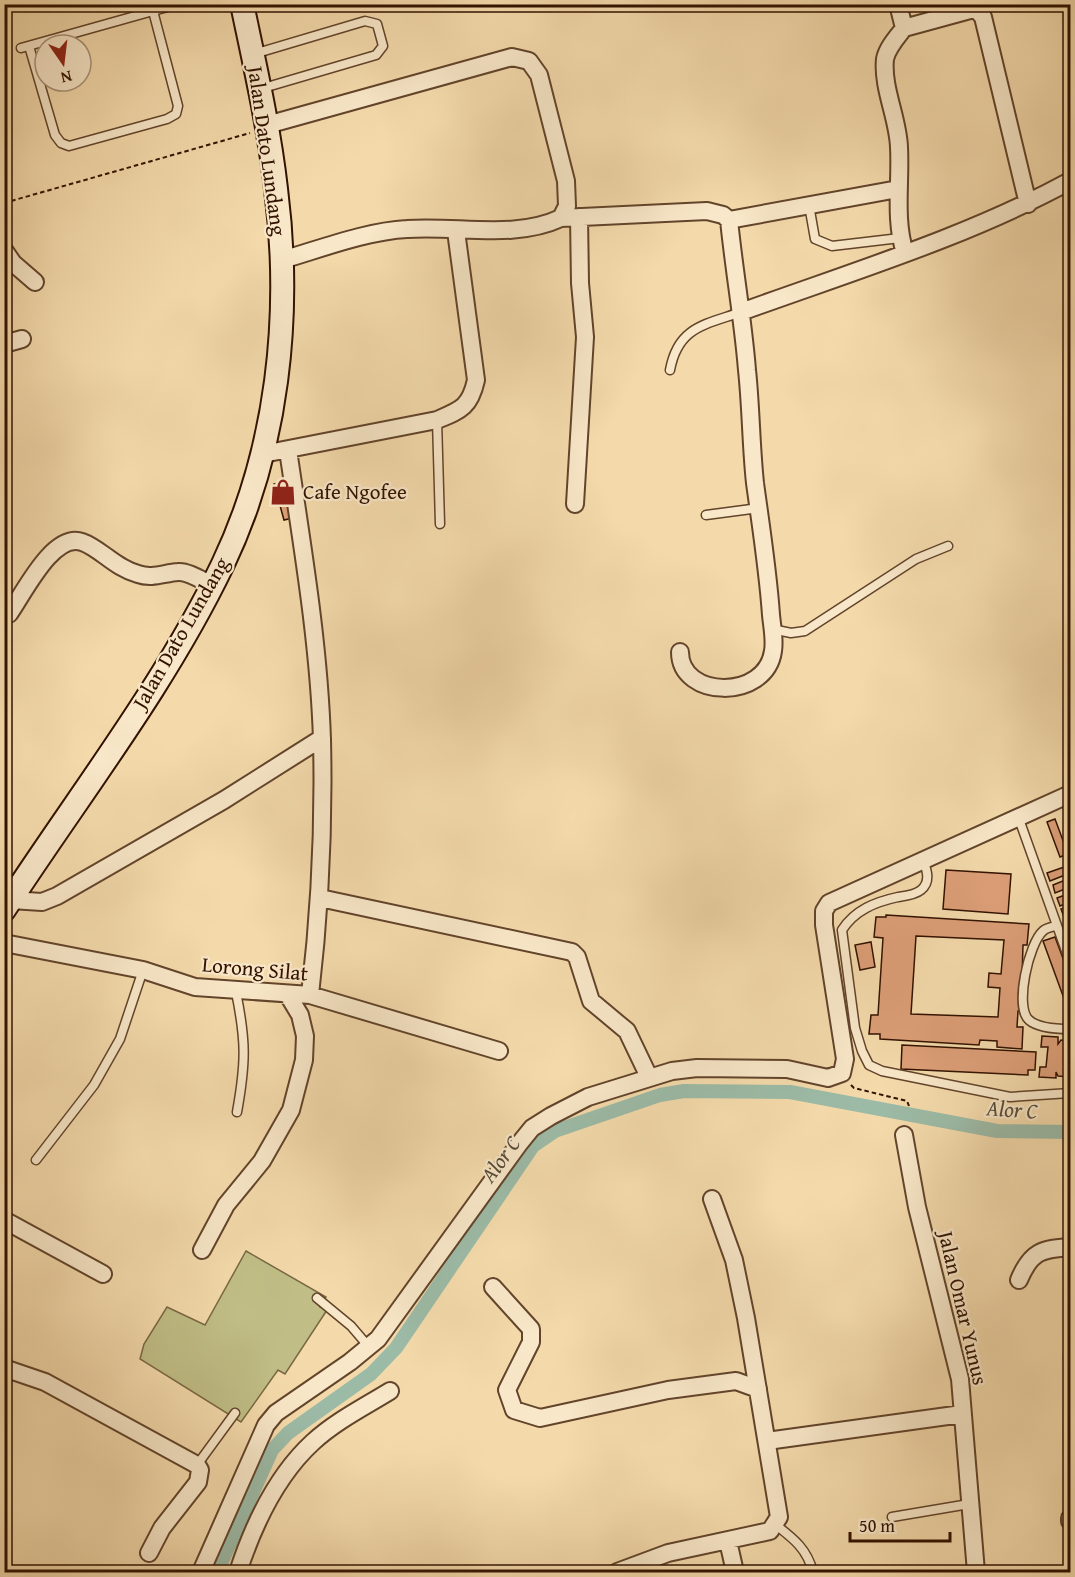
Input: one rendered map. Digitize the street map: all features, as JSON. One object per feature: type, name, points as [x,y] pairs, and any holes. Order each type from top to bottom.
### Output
[{"type":"main road","name":"Jalan Dato Lundang","points":[[8,905],[168,664],[228,552],[263,453],[274,403],[279,360],[282,260],[277,190],[267,126],[242,4]]},
{"type":"street","points":[[898,4],[904,28]]},
{"type":"street","points":[[902,246],[898,189],[899,147],[895,115],[885,76],[885,57],[904,28],[970,10],[977,10],[983,17],[1028,204]]},
{"type":"street","points":[[267,126],[512,57],[529,61],[539,75],[566,181],[567,206],[561,218]]},
{"type":"street","points":[[741,312],[902,246],[1028,204],[1071,181]]},
{"type":"street","points":[[729,220],[898,189]]},
{"type":"street","points":[[282,260],[406,228],[456,231],[528,227],[548,224],[561,218],[706,211],[723,214],[729,220],[741,312],[773,652],[767,667],[755,680],[739,687],[722,689],[690,677],[682,667],[680,651]]},
{"type":"street","points":[[575,504],[585,336],[580,284],[579,217]]},
{"type":"street","points":[[263,453],[437,420],[459,411],[472,399],[476,380],[456,231]]},
{"type":"street","points":[[4,250],[13,263],[35,282]]},
{"type":"street","points":[[4,344],[22,339]]},
{"type":"street","points":[[288,450],[310,605],[322,738],[320,898],[310,995]]},
{"type":"street","points":[[9,614],[55,547],[68,540],[83,542],[114,564],[139,575],[158,576],[181,572],[212,585]]},
{"type":"street","points":[[8,905],[42,902],[57,896],[224,800],[322,738]]},
{"type":"street","points":[[201,1572],[266,1425],[276,1413],[369,1347],[386,1330],[470,1208],[532,1128],[588,1097],[649,1077],[697,1068],[788,1069],[828,1078],[842,1073],[845,1059],[831,981],[824,911],[830,903],[1071,794]]},
{"type":"street","points":[[320,898],[572,952],[577,957],[591,1001],[627,1031],[649,1077]]},
{"type":"street","name":"Lorong Silat","points":[[4,943],[142,970],[195,987],[236,992],[310,995],[499,1052]]},
{"type":"street","points":[[202,1250],[226,1205],[262,1161],[291,1110],[304,1060],[305,1035],[300,1015],[288,995]]},
{"type":"street","name":"Jalan Omar Yunus","points":[[904,1135],[907,1162],[960,1379],[976,1572]]},
{"type":"street","points":[[617,1572],[668,1554],[770,1531],[776,1525],[779,1517],[778,1500],[734,1260],[712,1199]]},
{"type":"street","points":[[4,1220],[103,1274]]},
{"type":"street","points":[[1019,1280],[1036,1253],[1047,1249],[1071,1247]]},
{"type":"street","points":[[493,1287],[531,1329],[531,1342],[507,1390],[514,1410],[540,1418],[668,1390],[736,1382],[758,1389]]},
{"type":"street","points":[[4,1368],[45,1382],[197,1465],[201,1470],[198,1482],[162,1528],[149,1553]]},
{"type":"street","points":[[238,1572],[264,1512],[283,1476],[297,1459],[329,1429],[390,1390]]},
{"type":"street","points":[[767,1441],[962,1414]]},
{"type":"street","points":[[728,1541],[735,1572]]},
{"type":"lane","points":[[153,11],[178,106],[176,114],[167,119],[69,146],[61,142],[55,135],[25,47],[153,11],[178,4]]},
{"type":"lane","points":[[253,55],[365,21],[377,24],[383,46],[376,55],[260,89]]},
{"type":"lane","points":[[809,205],[815,239],[823,243],[832,246],[902,246]]},
{"type":"lane","points":[[670,370],[674,350],[683,336],[698,327],[741,312]]},
{"type":"lane","points":[[437,420],[440,524]]},
{"type":"lane","points":[[706,516],[759,508]]},
{"type":"lane","points":[[772,629],[791,633],[805,631],[916,559],[948,546]]},
{"type":"lane","points":[[1019,819],[1071,962]]},
{"type":"lane","points":[[923,860],[928,872],[926,885],[920,891],[886,900],[859,911],[842,930],[855,1028],[865,1060],[882,1071],[1010,1097],[1071,1093]]},
{"type":"lane","points":[[1056,926],[1044,930],[1035,945],[1027,965],[1023,1008],[1029,1020],[1042,1026],[1071,1029]]},
{"type":"lane","points":[[36,1160],[94,1085],[120,1039],[142,970]]},
{"type":"lane","points":[[236,992],[246,1045],[244,1074],[237,1112]]},
{"type":"lane","points":[[317,1298],[351,1326],[369,1347]]},
{"type":"lane","points":[[197,1465],[235,1413]]},
{"type":"lane","points":[[892,1517],[969,1504]]},
{"type":"lane","points":[[776,1525],[802,1546],[810,1559],[813,1572]]},
{"type":"path","points":[[4,203],[267,126]]},
{"type":"path","points":[[842,1073],[854,1088],[907,1101],[909,1106]]},
{"type":"shaded area","points":[[246,1251],[326,1297],[320,1307],[327,1310],[285,1374],[278,1370],[241,1422],[140,1359],[144,1344],[167,1307],[205,1325]]},
{"type":"building","points":[[288,481],[297,517],[284,520],[274,484]]},
{"type":"building","points":[[1055,819],[1068,854],[1060,857],[1047,822]]},
{"type":"building","points":[[1067,866],[1070,873],[1050,881],[1047,873]]},
{"type":"building","points":[[946,870],[1011,874],[1008,914],[943,909]]},
{"type":"building","points":[[1070,878],[1070,887],[1055,893],[1053,885]]},
{"type":"building","points":[[1070,893],[1070,902],[1060,906],[1057,898]]},
{"type":"building","points":[[1070,906],[1070,915],[1064,917],[1061,909]]},
{"type":"building","points":[[886,915],[1029,924],[1027,945],[1023,945],[1021,1011],[1018,1011],[1017,1027],[1023,1027],[1022,1049],[997,1047],[997,1041],[980,1040],[979,1045],[880,1039],[880,1034],[869,1034],[871,1015],[878,1015],[883,938],[874,937],[876,917],[886,917]],"holes":[[[916,936],[1004,940],[1001,974],[989,973],[988,987],[1000,988],[998,1017],[911,1014]]]},
{"type":"building","points":[[1055,937],[1070,977],[1070,1015],[1043,941]]},
{"type":"building","points":[[871,942],[875,967],[860,970],[855,945]]},
{"type":"building","points":[[1042,1036],[1058,1037],[1058,1044],[1061,1040],[1070,1041],[1070,1077],[1058,1076],[1056,1072],[1056,1078],[1039,1077],[1040,1067],[1046,1067],[1048,1047],[1041,1047]]},
{"type":"building","points":[[902,1045],[1036,1052],[1035,1070],[1028,1070],[1028,1075],[901,1069]]},
{"type":"waterway","name":"Alor C","points":[[217,1572],[272,1450],[288,1433],[371,1374],[396,1348],[533,1146],[555,1131],[660,1095],[684,1091],[790,1092],[997,1131],[1070,1132]]},
{"type":"place","name":"Cafe Ngofee","points":[[283,492]]}]
